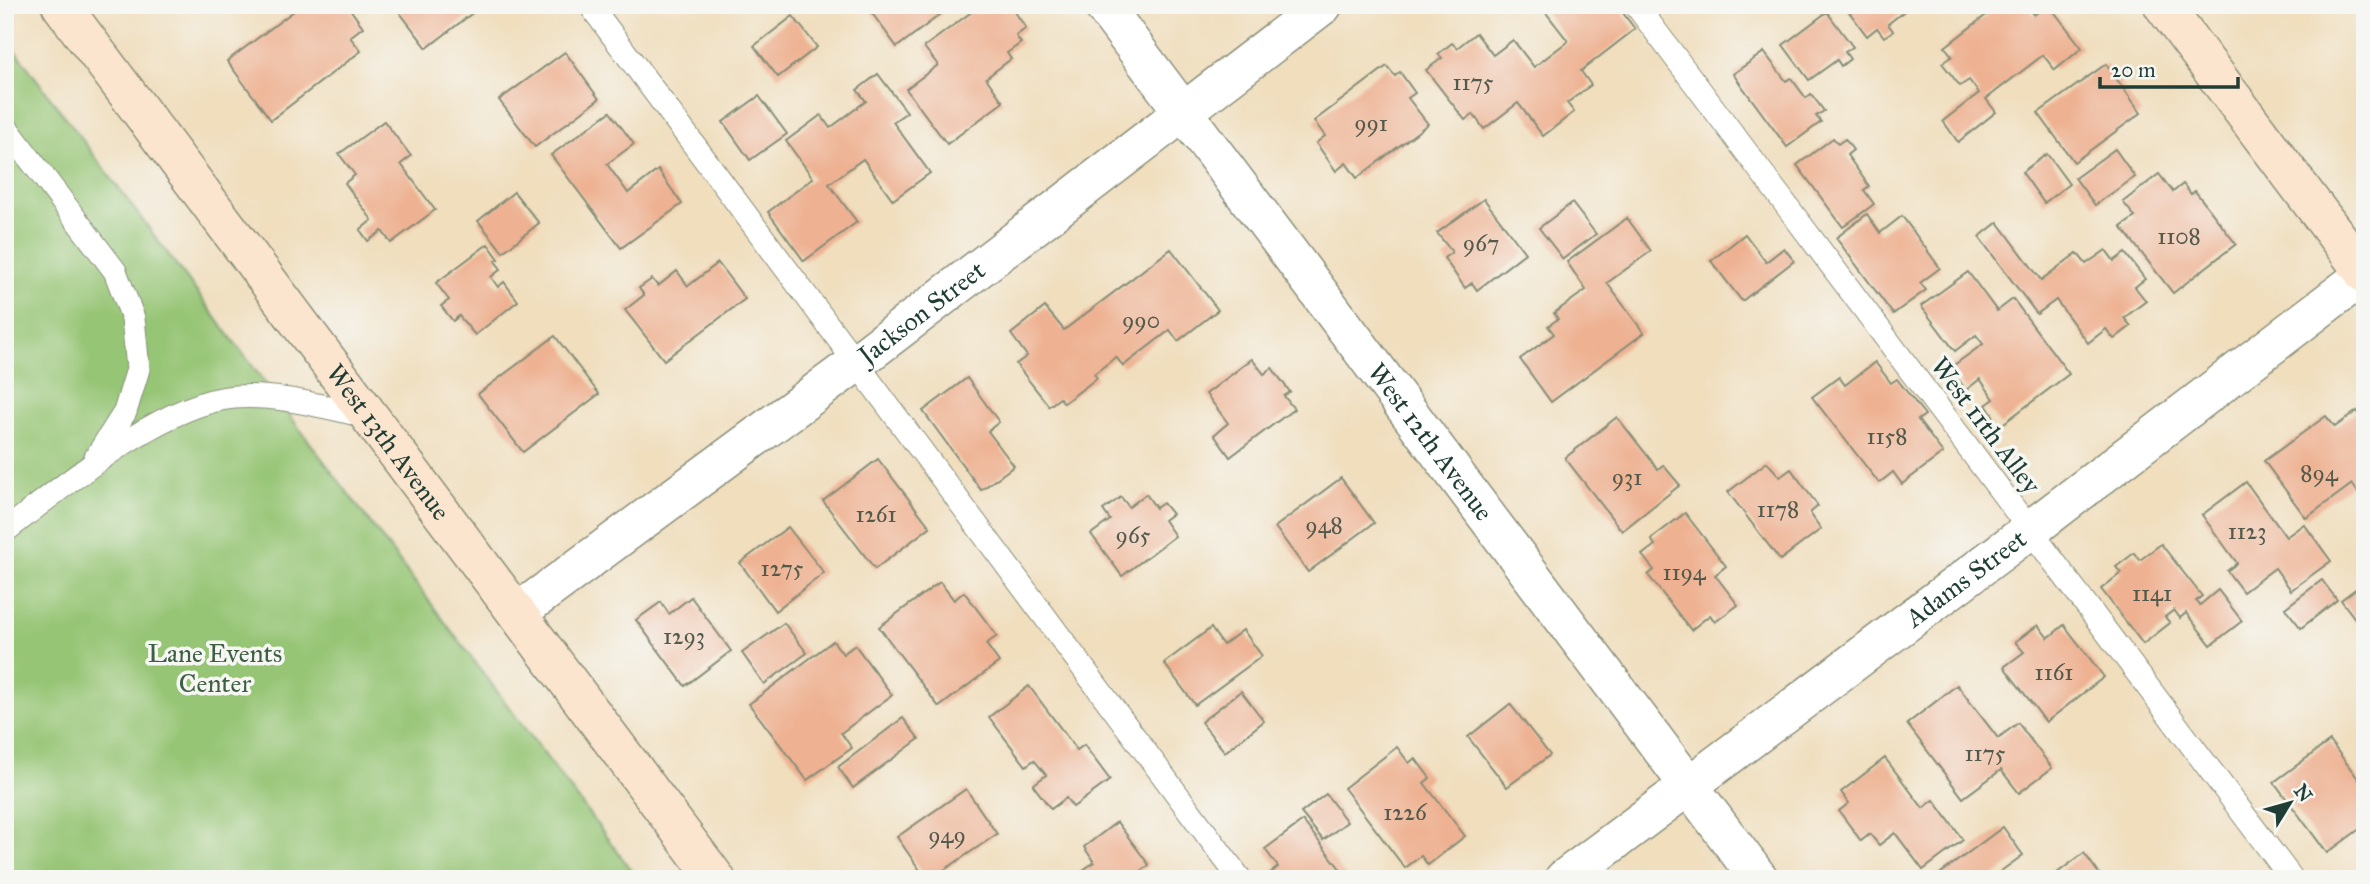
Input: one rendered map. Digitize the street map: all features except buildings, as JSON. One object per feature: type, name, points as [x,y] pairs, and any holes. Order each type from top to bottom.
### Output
[{"type":"main road","name":"West 13th Avenue","points":[[61,5],[716,879]]},
{"type":"main road","points":[[2163,5],[2365,274]]},
{"type":"street","name":"West 12th Avenue","points":[[1103,5],[1759,879]]},
{"type":"street","name":"Jackson Street","points":[[517,613],[857,362],[1323,5]]},
{"type":"street","name":"Adams Street","points":[[1564,879],[2030,530],[2365,274]]},
{"type":"lane","points":[[590,5],[1240,879]]},
{"type":"lane","name":"West 11th Alley","points":[[1636,5],[2292,879]]},
{"type":"lane","points":[[5,126],[115,271],[133,318],[138,369],[125,412],[92,464]]},
{"type":"lane","points":[[5,531],[92,464],[191,407],[234,397],[296,401],[367,416]]},
{"type":"green space","name":"Lane Events Center","points":[[5,37],[638,879],[5,879]]}]
